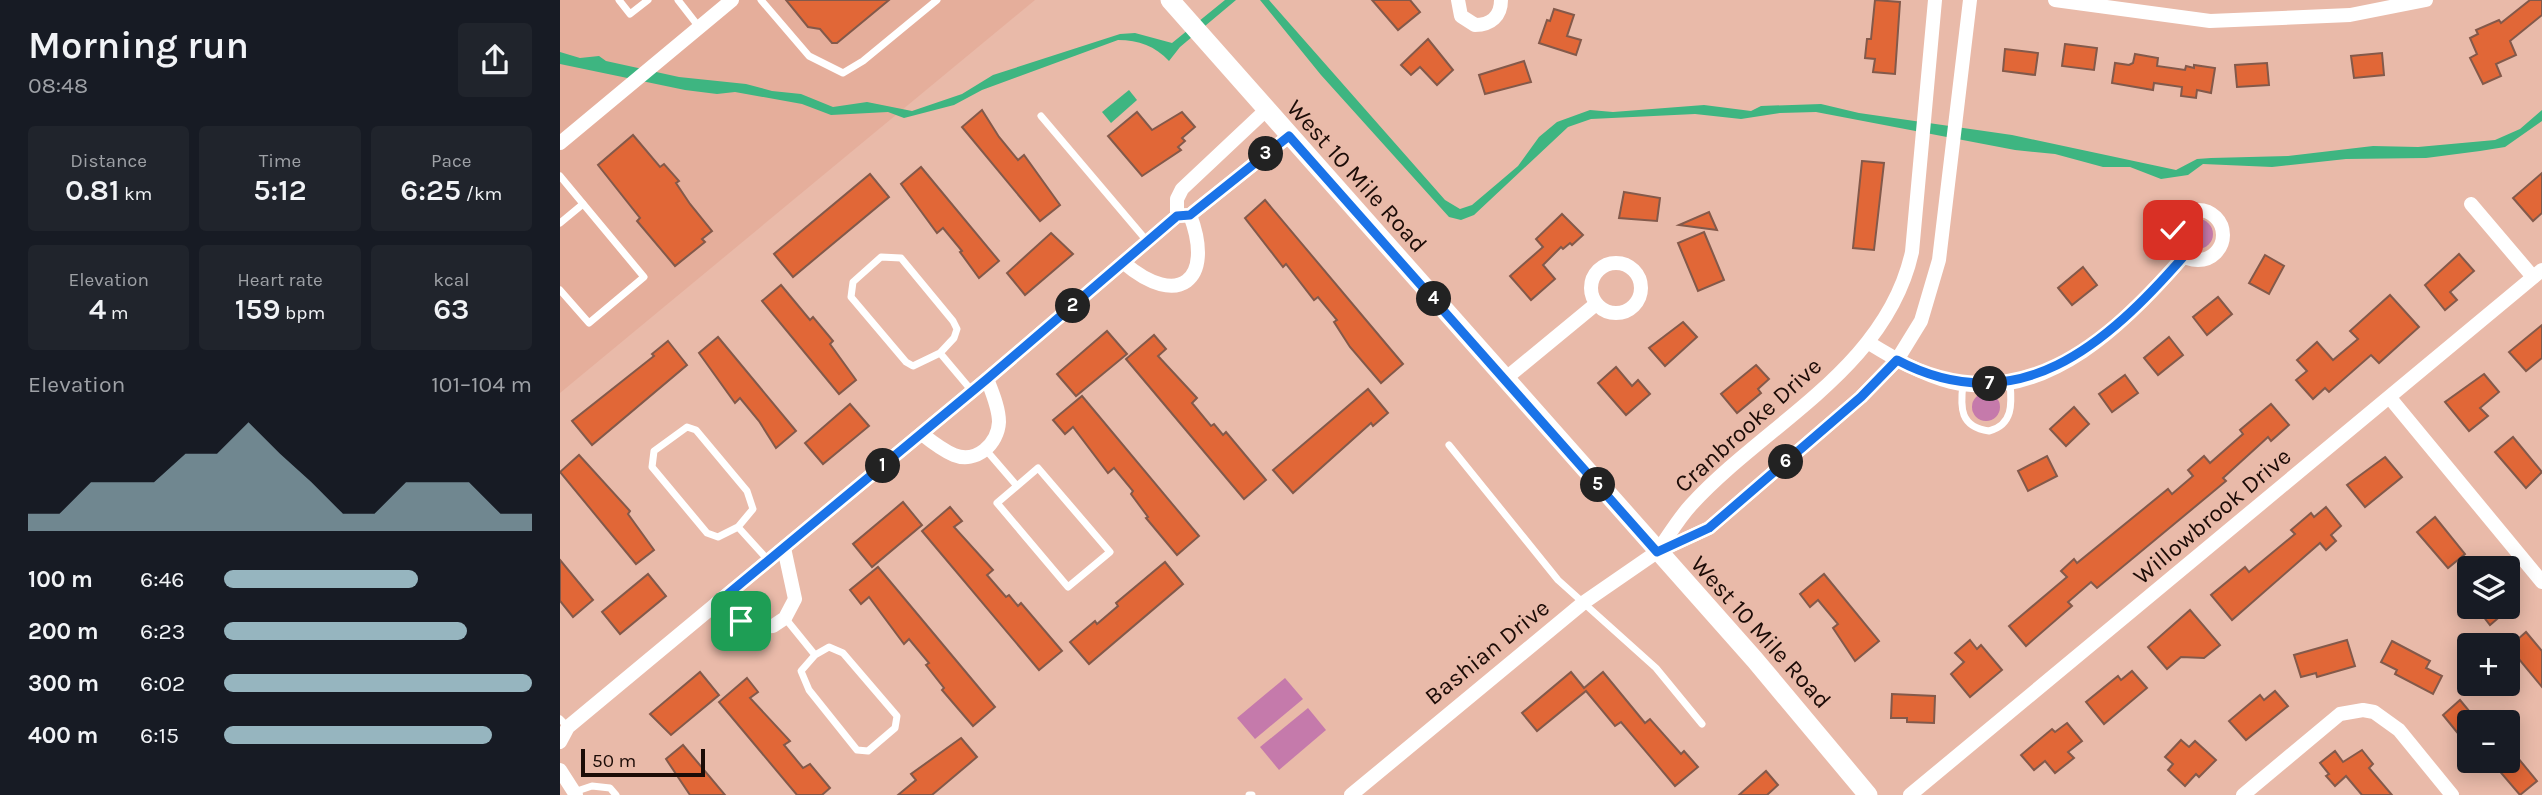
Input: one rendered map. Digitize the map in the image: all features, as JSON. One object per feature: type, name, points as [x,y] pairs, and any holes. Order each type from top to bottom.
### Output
[{"type":"main road","name":"West 10 Mile Road","points":[[1170,0],[1796,707],[1868,795]]},
{"type":"street","points":[[560,143],[732,0]]},
{"type":"street","points":[[1458,0],[1461,16],[1475,25],[1492,21],[1498,15],[1501,0]]},
{"type":"street","name":"Cranbrooke Drive","points":[[1657,552],[1690,506],[1869,343],[1886,318],[1909,268],[1935,0]]},
{"type":"street","name":"Cranbrooke Drive","points":[[1657,552],[1709,528],[1861,397],[1897,360],[1921,321],[1931,296],[1940,260],[1970,0]]},
{"type":"street","points":[[2055,0],[2210,21],[2350,15],[2426,0]]},
{"type":"street","points":[[1124,263],[1139,276],[1158,285],[1174,287],[1191,278],[1199,267],[1200,254],[1177,200],[1182,189],[1266,110]]},
{"type":"street","points":[[560,742],[564,723],[716,604],[922,434],[1147,241],[1289,136]]},
{"type":"street","points":[[2471,204],[2537,274]]},
{"type":"street","points":[[1869,343],[1919,371],[1964,384],[2010,382],[2079,355],[2124,318],[2184,256]]},
{"type":"street","name":"Willowbrook Drive","points":[[1910,795],[2537,274]]},
{"type":"street","points":[[1505,379],[1596,304]]},
{"type":"street","points":[[922,434],[956,456],[971,457],[986,450],[996,438],[999,421],[987,379]]},
{"type":"street","points":[[2390,398],[2542,582]]},
{"type":"street","points":[[716,604],[756,627],[773,626],[785,618],[795,599],[784,548]]},
{"type":"street","name":"Bashian Drive","points":[[1351,795],[1583,603],[1657,552]]},
{"type":"street","points":[[2243,795],[2340,714],[2363,710],[2374,712],[2399,730],[2452,795]]},
{"type":"street","points":[[560,770],[575,794]]},
{"type":"lane","points":[[619,0],[631,14],[648,0]]},
{"type":"lane","points":[[678,0],[699,27]]},
{"type":"lane","points":[[761,0],[809,56],[843,73],[863,61],[937,0]]},
{"type":"lane","points":[[1041,116],[1147,241]]},
{"type":"lane","points":[[560,176],[644,277],[589,323],[560,290]]},
{"type":"lane","points":[[560,223],[583,204]]},
{"type":"lane","points":[[880,257],[901,258],[953,321],[957,329],[954,338],[940,353],[922,365],[913,366],[906,362],[851,297],[853,282],[880,257]]},
{"type":"lane","points":[[940,353],[972,391]]},
{"type":"lane","points":[[1964,384],[1961,414],[1968,424],[1989,431],[2005,424],[2010,415],[2010,382]]},
{"type":"lane","points":[[687,427],[696,430],[747,491],[753,509],[738,527],[718,537],[707,533],[652,467],[654,452],[679,430],[687,427]]},
{"type":"lane","points":[[1448,445],[1558,580],[1656,668],[1703,724]]},
{"type":"lane","points":[[986,450],[1017,486]]},
{"type":"lane","points":[[1038,468],[1110,552],[1068,587],[997,503],[1017,486],[1038,468]]},
{"type":"lane","points":[[738,527],[768,560]]},
{"type":"lane","points":[[785,618],[815,655]]},
{"type":"lane","points":[[830,648],[843,653],[897,716],[895,728],[868,751],[857,750],[809,690],[801,671],[815,655],[830,648]]},
{"type":"lane","points":[[575,794],[592,786],[610,788],[616,795]]},
{"type":"shaded area","points":[[560,0],[1035,0],[560,393]]},
{"type":"shaded area","points":[[1225,0],[1236,0],[1180,47],[1169,61],[1146,45],[1118,40],[982,90],[954,105],[904,118],[888,112],[831,115],[802,104],[735,92],[717,94],[685,90],[560,64],[560,52],[580,58],[599,56],[606,61],[679,77],[746,84],[772,91],[801,94],[833,107],[867,102],[912,111],[962,94],[993,75],[1120,34],[1135,33],[1172,43]]},
{"type":"shaded area","points":[[1260,0],[1269,0],[1445,200],[1460,209],[1472,205],[1518,166],[1539,137],[1557,122],[1590,110],[1613,112],[1704,105],[1751,111],[1761,106],[1821,104],[1859,113],[2012,135],[2176,170],[2197,159],[2288,156],[2373,146],[2418,147],[2495,140],[2520,129],[2542,110],[2542,121],[2505,147],[2480,151],[2426,158],[2346,159],[2272,167],[2203,164],[2188,175],[2161,179],[2130,167],[2103,167],[2055,154],[2015,150],[1816,112],[1780,113],[1741,119],[1695,114],[1591,119],[1568,127],[1474,215],[1461,220],[1449,217],[1321,75]]},
{"type":"shaded area","points":[[1129,90],[1137,100],[1111,123],[1102,112]]},
{"type":"shaded area","points":[[2198,219],[2204,220],[2212,228],[2212,240],[2204,248],[2198,249],[2192,248],[2184,240],[2183,234],[2184,228],[2192,220]]},
{"type":"shaded area","points":[[1986,393],[1996,397],[2000,407],[1996,417],[1986,421],[1976,417],[1972,407],[1976,397]]},
{"type":"shaded area","points":[[1285,678],[1303,699],[1255,739],[1237,718]]},
{"type":"shaded area","points":[[1308,708],[1326,730],[1279,770],[1260,747]]},
{"type":"building","points":[[786,0],[889,0],[837,43],[832,43],[820,29],[808,27]]},
{"type":"building","points":[[1372,0],[1410,0],[1420,12],[1398,30]]},
{"type":"building","points":[[1875,0],[1900,2],[1895,74],[1873,72],[1875,59],[1865,58],[1867,39],[1871,39]]},
{"type":"building","points":[[2530,0],[2542,0],[2542,15],[2510,41],[2516,55],[2496,64],[2501,76],[2483,84],[2470,58],[2477,54],[2470,38],[2478,34],[2476,30],[2499,20],[2501,23]]},
{"type":"building","points":[[1554,9],[1574,15],[1567,36],[1581,40],[1576,55],[1539,43]]},
{"type":"building","points":[[1428,39],[1453,70],[1437,85],[1420,67],[1411,75],[1401,65]]},
{"type":"building","points":[[2065,44],[2097,48],[2094,70],[2062,66]]},
{"type":"building","points":[[2005,49],[2038,53],[2035,75],[2003,71]]},
{"type":"building","points":[[2382,53],[2384,75],[2354,78],[2351,56]]},
{"type":"building","points":[[2135,54],[2158,58],[2157,66],[2185,70],[2186,66],[2194,68],[2194,65],[2215,68],[2211,93],[2197,90],[2196,98],[2181,96],[2182,87],[2154,83],[2153,90],[2112,83],[2115,63],[2129,65],[2133,63]]},
{"type":"building","points":[[1524,61],[1531,82],[1485,94],[1479,75]]},
{"type":"building","points":[[2267,63],[2269,85],[2237,87],[2235,65]]},
{"type":"building","points":[[982,110],[999,137],[1018,160],[1024,155],[1060,205],[1040,221],[962,127]]},
{"type":"building","points":[[1137,112],[1152,130],[1182,112],[1195,127],[1182,138],[1185,141],[1178,147],[1181,150],[1142,176],[1108,136]]},
{"type":"building","points":[[633,135],[660,167],[664,164],[679,181],[676,183],[712,231],[702,239],[705,242],[675,266],[637,221],[640,218],[598,165]]},
{"type":"building","points":[[1862,161],[1884,163],[1874,250],[1853,248]]},
{"type":"building","points":[[921,167],[999,261],[979,278],[943,228],[937,233],[901,184]]},
{"type":"building","points":[[2542,173],[2542,213],[2533,221],[2513,198]]},
{"type":"building","points":[[870,174],[889,197],[793,277],[774,254]]},
{"type":"building","points":[[1624,192],[1660,198],[1657,221],[1619,218]]},
{"type":"building","points":[[1265,200],[1403,364],[1381,383],[1350,347],[1334,322],[1337,320],[1318,297],[1314,300],[1286,264],[1283,267],[1245,218]]},
{"type":"building","points":[[1709,212],[1717,230],[1679,225]]},
{"type":"building","points":[[1562,214],[1583,235],[1572,245],[1570,243],[1563,249],[1561,247],[1543,265],[1555,279],[1531,300],[1510,276],[1543,247],[1536,239]]},
{"type":"building","points":[[1704,232],[1724,280],[1698,291],[1678,243]]},
{"type":"building","points":[[1051,233],[1073,254],[1025,295],[1007,273]]},
{"type":"building","points":[[2459,254],[2474,271],[2450,292],[2457,300],[2445,310],[2425,285]]},
{"type":"building","points":[[2265,255],[2284,266],[2269,294],[2249,283]]},
{"type":"building","points":[[2083,267],[2097,285],[2072,305],[2058,288]]},
{"type":"building","points":[[781,285],[810,320],[813,317],[833,341],[830,344],[856,380],[839,394],[762,301]]},
{"type":"building","points":[[2390,295],[2419,327],[2379,363],[2371,355],[2329,392],[2325,388],[2313,399],[2296,380],[2307,371],[2297,360],[2317,342],[2333,360],[2358,339],[2350,331]]},
{"type":"building","points":[[2218,297],[2232,314],[2207,335],[2193,317]]},
{"type":"building","points":[[1683,322],[1697,337],[1665,366],[1649,348]]},
{"type":"building","points":[[2542,325],[2542,358],[2526,371],[2509,352]]},
{"type":"building","points":[[1107,331],[1127,354],[1076,396],[1057,374]]},
{"type":"building","points":[[1154,335],[1166,349],[1158,356],[1197,398],[1192,403],[1211,426],[1214,424],[1223,435],[1226,432],[1266,480],[1244,499],[1126,359]]},
{"type":"building","points":[[718,337],[796,431],[776,448],[759,421],[740,398],[735,403],[699,353]]},
{"type":"building","points":[[2169,337],[2183,355],[2158,375],[2144,358]]},
{"type":"building","points":[[668,341],[687,365],[592,445],[572,421],[654,356],[652,354]]},
{"type":"building","points":[[1756,365],[1769,379],[1758,389],[1761,393],[1737,413],[1721,394]]},
{"type":"building","points":[[1616,367],[1632,386],[1638,380],[1650,394],[1626,415],[1598,383]]},
{"type":"building","points":[[2484,374],[2499,392],[2480,408],[2488,416],[2469,431],[2445,402]]},
{"type":"building","points":[[2125,375],[2138,393],[2112,412],[2099,394]]},
{"type":"building","points":[[1368,389],[1388,413],[1373,426],[1371,423],[1293,493],[1273,470]]},
{"type":"building","points":[[1082,396],[1199,536],[1177,555],[1146,518],[1148,517],[1131,494],[1133,491],[1114,468],[1108,473],[1073,427],[1065,434],[1053,420]]},
{"type":"building","points":[[850,404],[869,426],[823,464],[805,443]]},
{"type":"building","points":[[2271,404],[2289,425],[2271,441],[2268,437],[2223,478],[2226,481],[2097,588],[2091,582],[2068,602],[2072,606],[2026,646],[2009,626],[2067,577],[2061,571],[2074,559],[2077,563],[2168,489],[2172,494],[2193,476],[2188,470],[2204,456],[2210,463],[2243,434],[2240,430]]},
{"type":"building","points":[[2074,407],[2089,424],[2066,446],[2050,429]]},
{"type":"building","points":[[2513,437],[2542,472],[2526,488],[2495,452]]},
{"type":"building","points":[[579,455],[630,511],[628,514],[654,550],[636,564],[560,472]]},
{"type":"building","points":[[2047,456],[2057,476],[2028,491],[2018,471]]},
{"type":"building","points":[[2385,457],[2402,477],[2365,507],[2347,485]]},
{"type":"building","points":[[903,502],[922,525],[872,567],[853,544]]},
{"type":"building","points":[[950,507],[962,521],[954,527],[993,570],[987,575],[1006,597],[1009,595],[1018,606],[1021,603],[1062,651],[1039,670],[922,531]]},
{"type":"building","points":[[2326,507],[2341,526],[2331,535],[2336,541],[2326,550],[2320,543],[2232,620],[2211,595],[2245,567],[2249,572],[2295,534],[2291,530],[2311,513],[2314,517]]},
{"type":"building","points":[[2435,517],[2465,554],[2457,556],[2457,561],[2448,568],[2417,532]]},
{"type":"building","points":[[560,560],[593,600],[573,617],[560,601]]},
{"type":"building","points":[[1165,562],[1183,584],[1089,664],[1070,642],[1095,621],[1097,624],[1118,606],[1116,603]]},
{"type":"building","points":[[878,567],[995,707],[973,726],[942,690],[944,688],[926,665],[929,663],[909,639],[904,644],[869,597],[861,604],[850,590]]},
{"type":"building","points":[[648,574],[666,596],[620,634],[602,612]]},
{"type":"building","points":[[1824,574],[1879,641],[1855,661],[1833,628],[1838,624],[1818,600],[1810,607],[1800,594]]},
{"type":"building","points":[[2190,610],[2220,645],[2204,658],[2181,657],[2167,669],[2148,647]]},
{"type":"building","points":[[2485,619],[2497,619],[2490,625]]},
{"type":"building","points":[[2526,632],[2542,651],[2542,687],[2520,660],[2520,637]]},
{"type":"building","points":[[1970,640],[1977,649],[1981,645],[2002,670],[1970,697],[1951,674],[1964,662],[1955,653]]},
{"type":"building","points":[[2347,640],[2355,666],[2317,677],[2316,673],[2301,677],[2294,655]]},
{"type":"building","points":[[2392,641],[2430,661],[2426,668],[2442,676],[2433,694],[2395,674],[2397,670],[2381,662]]},
{"type":"building","points":[[2132,671],[2147,688],[2104,724],[2086,702],[2118,676],[2121,680]]},
{"type":"building","points":[[700,672],[719,695],[671,735],[650,714]]},
{"type":"building","points":[[1571,672],[1584,688],[1603,672],[1645,723],[1650,719],[1681,754],[1684,751],[1698,767],[1675,786],[1621,722],[1615,726],[1586,691],[1537,731],[1522,713]]},
{"type":"building","points":[[747,678],[758,692],[750,698],[790,741],[784,745],[803,768],[810,764],[830,788],[822,795],[797,795],[719,702]]},
{"type":"building","points":[[2275,691],[2288,706],[2246,740],[2229,721],[2260,695],[2264,700]]},
{"type":"building","points":[[1892,694],[1935,696],[1934,723],[1907,722],[1907,718],[1891,718]]},
{"type":"building","points":[[2460,700],[2468,710],[2457,710],[2457,732],[2443,715]]},
{"type":"building","points":[[2067,723],[2082,741],[2068,752],[2074,758],[2055,773],[2045,761],[2034,770],[2021,755],[2052,729],[2055,732]]},
{"type":"building","points":[[961,738],[977,757],[932,795],[898,795],[916,780],[911,774]]},
{"type":"building","points":[[2181,740],[2189,747],[2195,741],[2216,760],[2199,777],[2196,774],[2185,786],[2168,770],[2173,764],[2165,757]]},
{"type":"building","points":[[683,745],[725,795],[690,795],[666,759]]},
{"type":"building","points":[[2362,750],[2373,764],[2369,768],[2392,795],[2362,795],[2346,776],[2335,786],[2326,776],[2329,774],[2320,763],[2335,751],[2343,762]]},
{"type":"building","points":[[2520,760],[2537,781],[2520,795],[2501,773],[2520,773]]},
{"type":"building","points":[[1766,771],[1778,785],[1767,795],[1739,795]]},
{"type":"route","points":[[741,621],[716,604],[987,379],[1177,216],[1190,215],[1289,136],[1657,552],[1709,528],[1861,397],[1897,360],[1950,382],[1986,384],[2010,382],[2032,376],[2079,355],[2114,328],[2155,290],[2184,256],[2177,249],[2173,230]]}]
